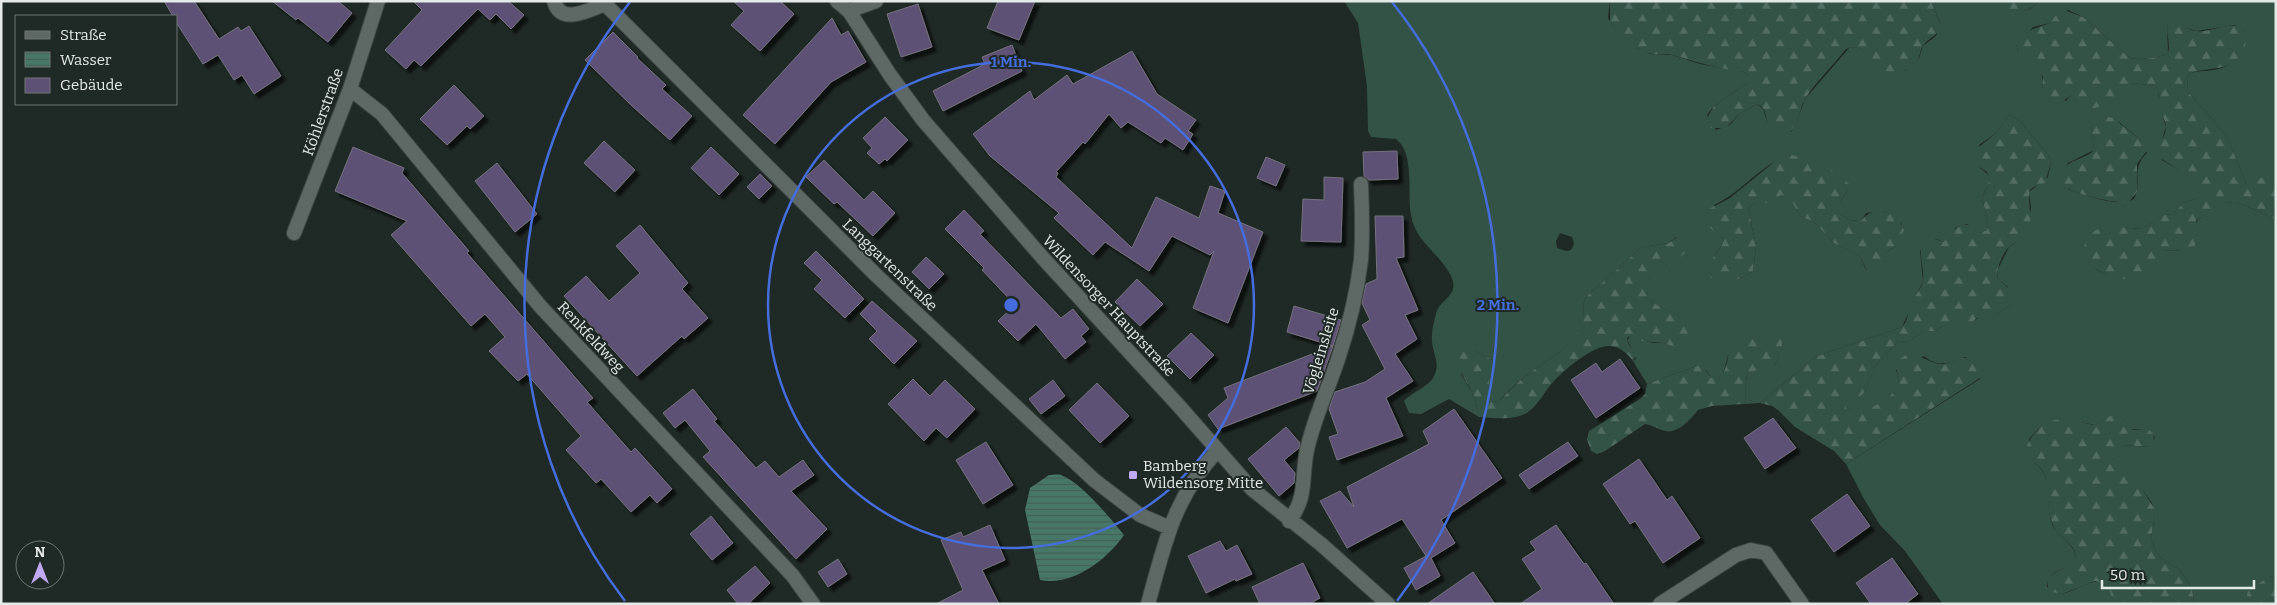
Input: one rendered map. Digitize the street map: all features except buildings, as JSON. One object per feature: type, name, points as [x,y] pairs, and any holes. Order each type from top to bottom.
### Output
[{"type":"street","name":"Köhlerstraße","points":[[294,233],[350,89],[378,1]]},
{"type":"street","name":"Langgartenstraße","points":[[554,1],[559,11],[565,15],[584,13],[603,3],[877,276],[1094,480],[1140,515],[1170,528]]},
{"type":"street","name":"Wildensorger Hauptstraße","points":[[837,1],[849,11],[890,75],[923,120],[1042,257],[1179,406],[1217,451],[1252,489],[1322,546],[1388,604]]},
{"type":"street","points":[[849,11],[876,1]]},
{"type":"street","name":"Renkfeldweg","points":[[350,89],[382,114],[540,306],[793,576],[813,604]]},
{"type":"street","name":"Vögleinsleite","points":[[1289,521],[1298,510],[1304,492],[1306,450],[1339,357],[1349,318],[1361,261],[1361,184]]},
{"type":"street","points":[[1148,604],[1179,503],[1193,478],[1217,451]]},
{"type":"street","points":[[1660,604],[1736,555],[1751,550],[1766,553],[1802,604]]},
{"type":"green space","points":[[1344,1],[1610,1],[1608,18],[1613,26],[1637,48],[1651,54],[1672,55],[1700,64],[1744,72],[1748,75],[1748,83],[1714,106],[1707,115],[1716,130],[1730,125],[1739,114],[1757,104],[1763,109],[1769,127],[1791,132],[1805,99],[1850,47],[1860,48],[1872,63],[1894,74],[1906,70],[1919,58],[1923,46],[1936,36],[1940,23],[1931,1],[1982,1],[2019,11],[2032,7],[2038,1],[2276,1],[2276,184],[2273,182],[2246,183],[2226,135],[2188,92],[2187,77],[2189,74],[2227,66],[2242,52],[2245,39],[2244,31],[2235,25],[2196,31],[2188,28],[2186,23],[2167,25],[2168,53],[2144,59],[2134,59],[2130,58],[2083,17],[2068,10],[2056,15],[2050,23],[2033,27],[2016,45],[2019,53],[2028,53],[2037,64],[2043,83],[2042,88],[2066,101],[2071,95],[2076,95],[2087,104],[2101,106],[2113,100],[2132,83],[2155,86],[2158,90],[2158,102],[2166,127],[2162,139],[2162,160],[2174,167],[2199,195],[2196,199],[2183,203],[2173,214],[2164,215],[2142,229],[2109,226],[2087,260],[2095,268],[2104,273],[2120,275],[2146,264],[2163,250],[2181,251],[2199,218],[2216,214],[2226,202],[2239,203],[2274,219],[2276,213],[2276,578],[2270,576],[2263,581],[2252,594],[2248,602],[2249,604],[2194,604],[2192,588],[2179,569],[2158,556],[2151,538],[2155,516],[2152,503],[2118,456],[2118,448],[2122,445],[2150,447],[2155,437],[2144,430],[2130,429],[2124,419],[2114,415],[2095,425],[2065,419],[2054,420],[2038,429],[2029,439],[2029,458],[2038,465],[2047,481],[2052,524],[2058,533],[2071,545],[2075,554],[2075,559],[2069,566],[2052,575],[2047,587],[2062,594],[2094,582],[2101,582],[2107,585],[2114,604],[1943,604],[1905,551],[1880,525],[1864,499],[1846,464],[1980,379],[1982,366],[1965,357],[1939,363],[1929,360],[1924,356],[1896,370],[1899,381],[1895,391],[1890,397],[1875,407],[1859,412],[1852,411],[1846,408],[1846,400],[1865,392],[1875,366],[1898,342],[1909,341],[1925,331],[1936,331],[1944,325],[1955,325],[1974,321],[1981,316],[1996,315],[2011,304],[2008,287],[1998,279],[1997,271],[2009,247],[2027,235],[2031,207],[2029,192],[2048,177],[2051,162],[2049,156],[2019,120],[2009,115],[1996,133],[1979,145],[1980,168],[1990,179],[1982,198],[1988,222],[1987,230],[1979,233],[1967,224],[1961,225],[1954,228],[1944,242],[1936,239],[1920,251],[1923,281],[1902,327],[1815,357],[1760,403],[1744,404],[1748,374],[1775,365],[1783,344],[1767,340],[1749,343],[1728,355],[1723,374],[1716,378],[1711,378],[1706,370],[1697,366],[1647,384],[1633,361],[1636,359],[1628,341],[1629,336],[1653,343],[1664,343],[1674,347],[1686,321],[1647,299],[1651,283],[1656,276],[1689,249],[1676,237],[1669,243],[1642,247],[1586,297],[1584,301],[1584,320],[1577,335],[1557,354],[1520,381],[1499,401],[1493,402],[1488,388],[1490,377],[1497,362],[1474,351],[1461,374],[1475,398],[1479,417],[1449,399],[1421,414],[1409,413],[1404,401],[1425,386],[1435,374],[1437,365],[1432,344],[1433,327],[1438,309],[1452,292],[1453,281],[1445,266],[1422,239],[1413,224],[1410,206],[1408,163],[1402,145],[1396,139],[1371,137],[1368,131],[1367,86],[1358,23]],"holes":[[[2119,122],[2141,140],[2147,153],[2139,164],[2134,199],[2120,202],[2111,201],[2068,189],[2062,176],[2068,163],[2094,150],[2091,124]],[[1792,155],[1815,162],[1829,169],[1848,184],[1848,190],[1840,202],[1840,214],[1849,220],[1861,221],[1866,213],[1885,211],[1902,224],[1898,245],[1886,252],[1886,261],[1866,270],[1860,256],[1834,243],[1814,222],[1800,216],[1790,197],[1781,195],[1772,201],[1756,202],[1748,208],[1756,246],[1753,272],[1736,280],[1709,272],[1711,262],[1724,239],[1718,234],[1714,205],[1734,193],[1762,170],[1781,158]],[[1560,233],[1572,237],[1574,244],[1571,250],[1566,251],[1557,248],[1556,241]]]},
{"type":"green space","points":[[1610,1],[1931,1],[1941,26],[1937,33],[1923,46],[1917,61],[1894,75],[1879,75],[1860,48],[1850,47],[1845,50],[1805,99],[1794,127],[1789,133],[1778,136],[1770,131],[1764,109],[1757,104],[1739,114],[1726,128],[1709,128],[1705,122],[1714,106],[1748,83],[1748,75],[1744,72],[1710,66],[1673,55],[1653,54],[1640,50],[1623,37],[1610,22]]},
{"type":"green space","points":[[1985,1],[2038,1],[2027,10],[2012,12],[1997,8]]},
{"type":"green space","points":[[2064,10],[2083,17],[2130,58],[2134,59],[2144,59],[2168,53],[2168,24],[2170,20],[2176,17],[2185,16],[2188,28],[2194,31],[2228,26],[2241,27],[2246,38],[2242,55],[2230,65],[2189,74],[2187,77],[2188,92],[2226,135],[2246,183],[2261,178],[2269,179],[2276,184],[2274,219],[2239,203],[2226,202],[2218,215],[2199,218],[2196,221],[2200,233],[2194,247],[2185,251],[2163,250],[2145,275],[2131,279],[2118,278],[2101,272],[2094,267],[2084,254],[2084,247],[2089,236],[2096,230],[2111,226],[2142,229],[2164,215],[2173,214],[2183,203],[2196,199],[2198,195],[2174,167],[2156,155],[2156,148],[2164,136],[2166,125],[2159,110],[2158,94],[2155,86],[2132,83],[2130,85],[2132,95],[2128,100],[2094,108],[2089,108],[2076,95],[2071,95],[2059,102],[2052,103],[2045,100],[2042,92],[2043,77],[2030,55],[2019,53],[2016,45],[2028,31],[2050,23],[2058,12]]},
{"type":"green space","points":[[2009,115],[2019,120],[2049,156],[2051,162],[2045,183],[2034,187],[2030,192],[2030,226],[2028,234],[2009,247],[1998,267],[1998,279],[2014,293],[2011,304],[1996,315],[1977,318],[1967,327],[1944,325],[1936,331],[1925,331],[1909,341],[1898,342],[1875,366],[1865,392],[1859,397],[1846,400],[1846,408],[1851,411],[1866,410],[1894,392],[1898,384],[1896,364],[1907,355],[1918,356],[1942,364],[1962,358],[1969,358],[1982,366],[1983,376],[1846,464],[1834,451],[1795,427],[1778,410],[1772,406],[1760,403],[1815,357],[1902,327],[1907,319],[1910,305],[1923,280],[1922,246],[1931,238],[1944,242],[1949,232],[1963,224],[1971,226],[1979,233],[1987,230],[1988,222],[1982,198],[1990,180],[1987,172],[1975,164],[1974,151],[1996,133]]},
{"type":"green space","points":[[2098,115],[2113,118],[2146,144],[2148,149],[2137,164],[2137,192],[2129,202],[2094,198],[2067,188],[2062,184],[2064,169],[2072,162],[2094,150],[2091,124]]},
{"type":"green space","points":[[1792,155],[1822,165],[1849,184],[1848,190],[1840,202],[1840,214],[1849,220],[1861,221],[1872,212],[1885,211],[1901,223],[1904,230],[1898,245],[1886,252],[1886,261],[1882,270],[1874,274],[1868,273],[1860,256],[1834,243],[1814,222],[1800,216],[1790,198],[1781,195],[1772,204],[1756,202],[1748,208],[1756,246],[1753,272],[1736,280],[1711,278],[1709,267],[1724,239],[1708,226],[1707,210],[1730,198],[1779,158]]},
{"type":"green space","points":[[1681,234],[1691,235],[1694,240],[1693,246],[1658,275],[1652,282],[1647,299],[1692,324],[1692,338],[1686,346],[1674,347],[1664,343],[1642,341],[1629,336],[1627,338],[1629,345],[1636,355],[1633,361],[1624,351],[1611,346],[1604,346],[1588,353],[1564,371],[1532,409],[1523,415],[1511,418],[1479,417],[1475,398],[1457,365],[1460,352],[1474,351],[1497,362],[1498,371],[1490,377],[1489,390],[1493,402],[1499,401],[1520,381],[1564,348],[1576,335],[1583,323],[1584,301],[1586,297],[1642,247],[1669,243]]},
{"type":"green space","points":[[1775,335],[1783,338],[1782,348],[1775,365],[1754,371],[1747,376],[1744,404],[1712,406],[1698,410],[1684,425],[1675,430],[1665,431],[1645,424],[1605,451],[1597,454],[1591,451],[1587,439],[1589,431],[1640,399],[1645,394],[1647,384],[1697,366],[1703,366],[1711,378],[1717,377],[1724,370],[1734,342],[1740,338],[1762,339]]},
{"type":"green space","points":[[2114,414],[2122,417],[2133,430],[2149,430],[2154,434],[2153,445],[2150,447],[2123,445],[2118,448],[2118,456],[2130,470],[2154,508],[2155,516],[2151,538],[2158,556],[2179,569],[2192,588],[2194,604],[2114,604],[2109,589],[2103,583],[2095,581],[2062,594],[2048,591],[2048,579],[2054,573],[2070,564],[2075,558],[2075,554],[2071,546],[2054,527],[2050,517],[2046,479],[2042,470],[2024,456],[2026,449],[2038,430],[2050,422],[2068,419],[2095,425]]},
{"type":"green space","points":[[2270,576],[2276,578],[2276,604],[2249,604],[2246,599],[2248,591]]},
{"type":"water","points":[[1049,475],[1061,475],[1078,485],[1124,535],[1108,554],[1087,570],[1064,579],[1052,581],[1040,580],[1025,510],[1030,488]]},
{"type":"place","name":"Bamberg Wildensorg Mitte","points":[[1133,475]]}]
